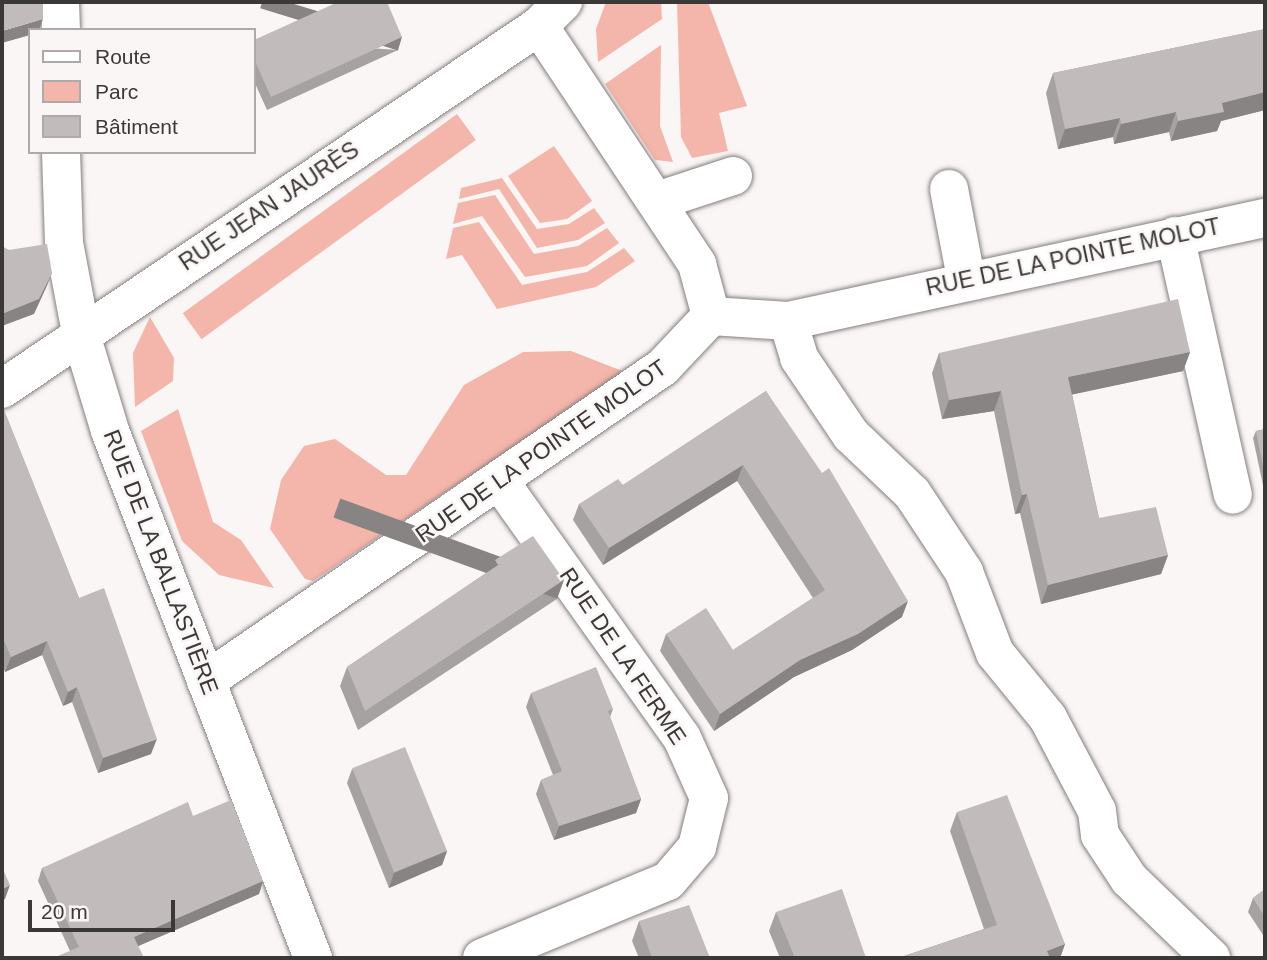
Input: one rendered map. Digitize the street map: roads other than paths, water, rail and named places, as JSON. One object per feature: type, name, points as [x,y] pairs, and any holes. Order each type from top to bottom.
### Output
[{"type":"street","points":[[60,2],[61,28]]},
{"type":"street","points":[[551,14],[657,201],[697,264],[711,316]]},
{"type":"street","name":"RUE JEAN JAURÈS","points":[[2,389],[82,338],[551,14]]},
{"type":"street","name":"RUE DE LA BALLASTIÈRE","points":[[61,154],[64,243],[82,338],[110,431],[313,958]]},
{"type":"street","points":[[657,201],[733,176]]},
{"type":"street","points":[[949,189],[966,278]]},
{"type":"street","name":"RUE DE LA POINTE MOLOT","points":[[206,681],[501,483],[663,367],[711,316],[788,321],[966,278],[1265,218]]},
{"type":"street","points":[[1175,236],[1233,495]]},
{"type":"street","points":[[788,321],[799,358],[851,435],[912,493],[964,572],[995,653],[1048,718],[1097,811],[1100,835],[1129,879],[1211,958]]},
{"type":"street","name":"RUE DE LA FERME","points":[[482,958],[667,881],[697,847],[709,798],[682,738],[501,483]]}]
